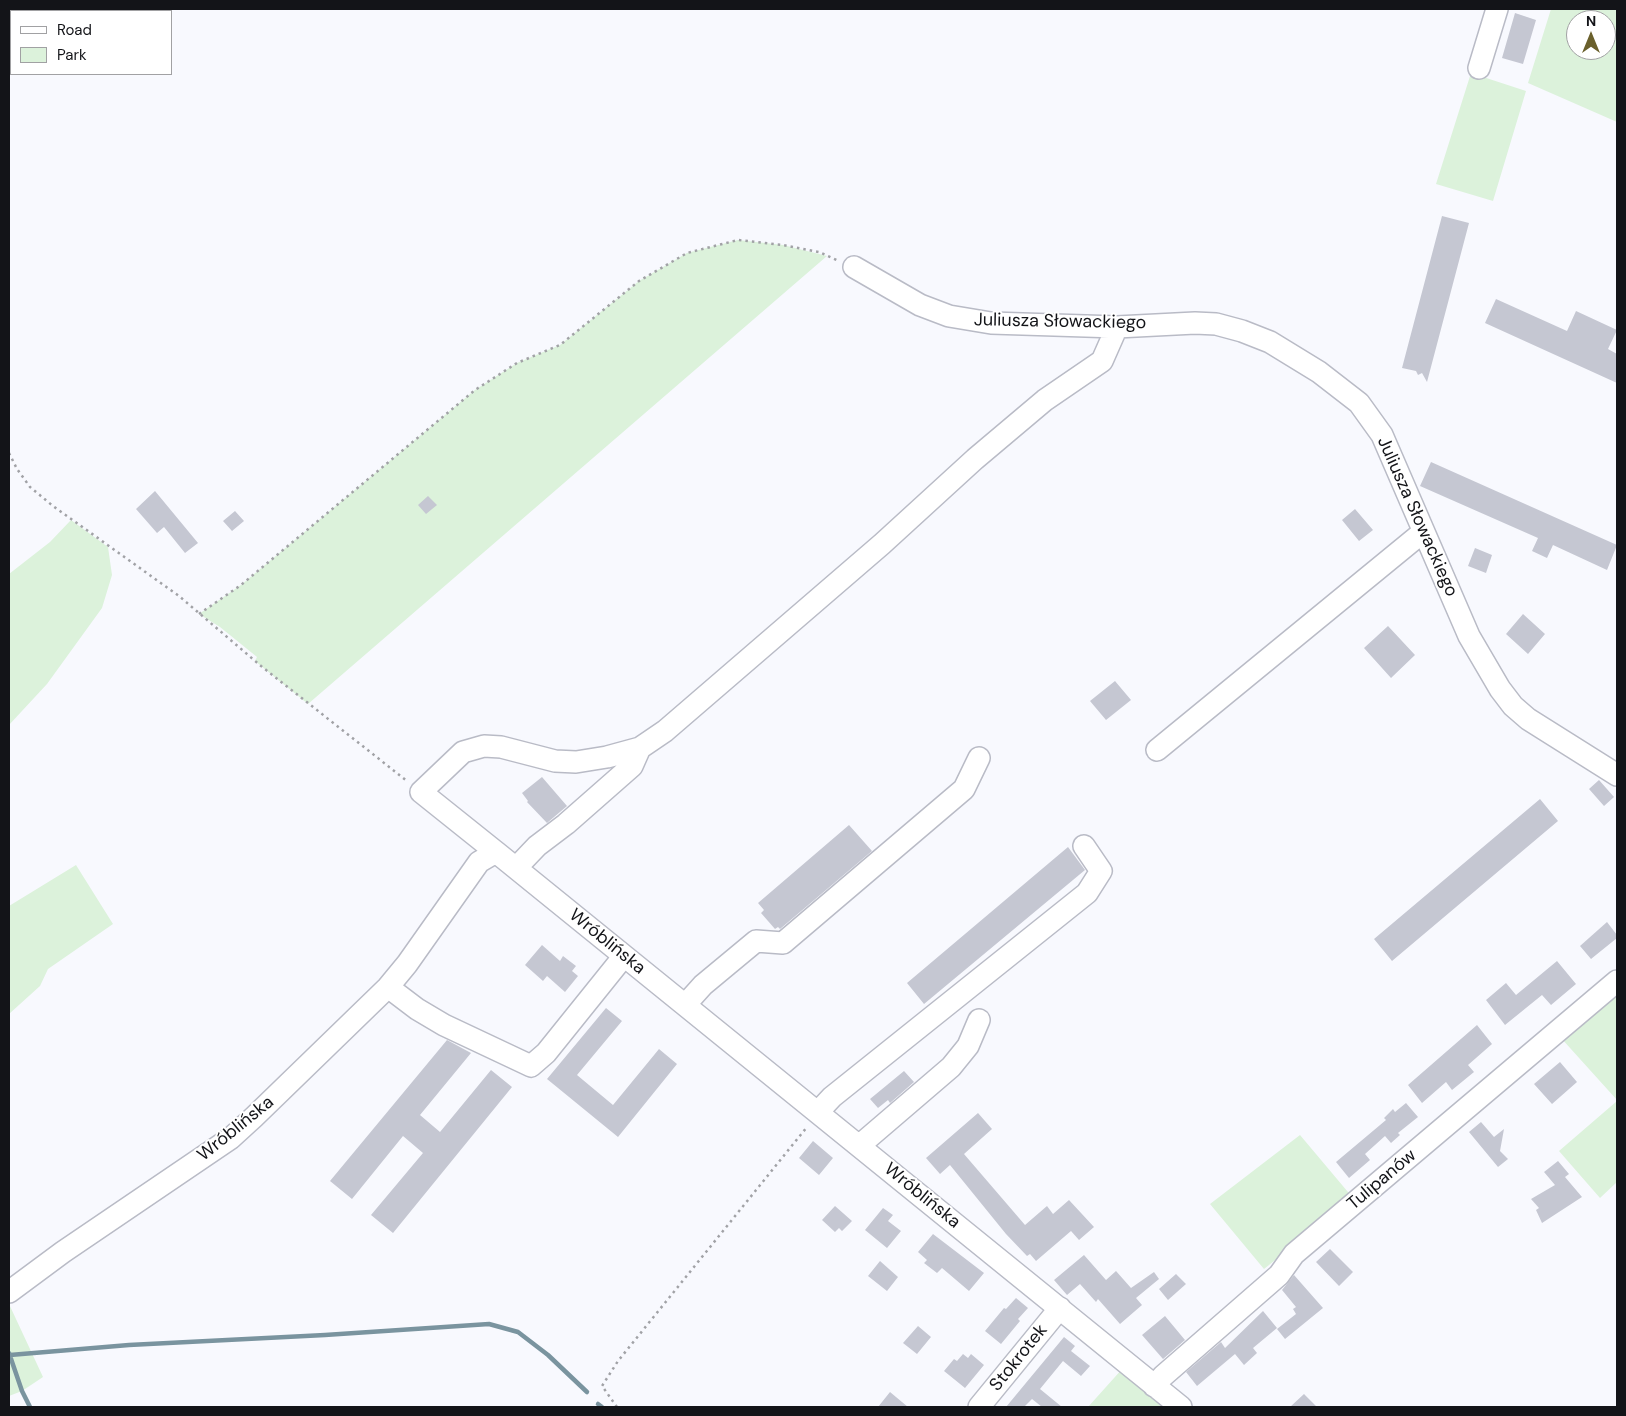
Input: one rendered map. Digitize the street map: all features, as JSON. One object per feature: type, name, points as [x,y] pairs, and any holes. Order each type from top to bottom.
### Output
[{"type":"street","points":[[1479,68],[1497,9]]},
{"type":"street","name":"Juliusza Słowackiego","points":[[854,267],[920,306],[949,316],[991,323],[1116,326],[1216,324],[1242,331],[1270,342],[1319,372],[1359,403],[1382,435],[1469,636],[1509,701],[1528,719],[1617,775]]},
{"type":"street","points":[[496,852],[421,792],[463,752],[484,746],[502,747],[555,761],[576,762],[606,757],[640,748],[665,731],[882,544],[989,447],[1045,400],[1102,361],[1116,326]]},
{"type":"street","points":[[1157,750],[1423,532]]},
{"type":"street","points":[[516,868],[537,846],[632,766],[640,748]]},
{"type":"street","points":[[606,757],[609,787]]},
{"type":"street","points":[[684,1005],[703,985],[756,941],[783,943],[964,789],[979,758]]},
{"type":"street","points":[[818,1112],[838,1093],[1086,893],[1102,871],[1084,846]]},
{"type":"street","name":"Wróblińska","points":[[9,1292],[63,1252],[231,1138],[388,987],[407,964],[479,862],[496,852],[860,1145],[1180,1407]]},
{"type":"street","points":[[388,987],[417,1009],[444,1025],[531,1066],[546,1053],[624,956]]},
{"type":"street","name":"Tulipanów","points":[[1154,1386],[1163,1376],[1279,1275],[1294,1254],[1617,982]]},
{"type":"street","points":[[860,1145],[951,1067],[968,1046],[979,1020]]},
{"type":"street","name":"Stokrotek","points":[[979,1407],[1060,1308]]},
{"type":"path","points":[[199,614],[241,585],[475,390],[517,364],[560,345],[639,281],[687,253],[738,240],[783,245],[819,252],[854,267]]},
{"type":"path","points":[[9,453],[30,487],[53,506],[179,596],[261,666],[421,792]]},
{"type":"path","points":[[617,1407],[602,1386],[618,1361],[799,1140],[818,1112]]},
{"type":"green space","points":[[1551,9],[1617,9],[1617,122],[1528,83]]},
{"type":"green space","points":[[1471,73],[1526,91],[1493,201],[1436,184]]},
{"type":"green space","points":[[738,240],[783,245],[827,256],[308,704],[255,661],[257,657],[220,627],[199,614],[241,585],[475,390],[517,363],[560,345],[639,281],[687,253]]},
{"type":"green space","points":[[71,520],[108,547],[112,575],[102,608],[47,684],[9,725],[9,574],[50,542]]},
{"type":"green space","points":[[76,865],[113,924],[48,969],[40,986],[9,1014],[9,906]]},
{"type":"green space","points":[[1617,991],[1617,1100],[1561,1038]]},
{"type":"green space","points":[[1617,1101],[1617,1182],[1600,1198],[1559,1151]]},
{"type":"green space","points":[[1300,1135],[1353,1198],[1264,1269],[1210,1204]]},
{"type":"green space","points":[[9,1304],[43,1377],[22,1391],[9,1396]]},
{"type":"green space","points":[[1123,1368],[1164,1403],[1160,1407],[1088,1407]]},
{"type":"building","points":[[1515,13],[1536,20],[1523,64],[1502,58]]},
{"type":"building","points":[[1442,216],[1469,223],[1427,382],[1422,373],[1418,375],[1416,371],[1402,368]]},
{"type":"building","points":[[1496,299],[1567,331],[1576,311],[1617,330],[1608,349],[1617,354],[1617,383],[1485,323]]},
{"type":"building","points":[[1431,462],[1617,545],[1607,570],[1553,545],[1547,558],[1532,551],[1538,538],[1420,486]]},
{"type":"building","points":[[155,491],[198,543],[185,553],[164,527],[157,533],[136,509]]},
{"type":"building","points":[[428,496],[437,505],[426,514],[418,505]]},
{"type":"building","points":[[1355,509],[1373,530],[1359,541],[1342,520]]},
{"type":"building","points":[[235,511],[244,521],[232,531],[223,521]]},
{"type":"building","points":[[1475,548],[1492,555],[1486,573],[1468,566]]},
{"type":"building","points":[[1523,614],[1545,634],[1528,654],[1506,634]]},
{"type":"building","points":[[1388,626],[1415,655],[1391,678],[1364,648]]},
{"type":"building","points":[[1115,681],[1131,700],[1106,720],[1090,701]]},
{"type":"building","points":[[542,777],[567,806],[547,823],[527,802],[522,793]]},
{"type":"building","points":[[1599,780],[1614,797],[1604,806],[1589,789]]},
{"type":"building","points":[[1540,799],[1558,821],[1392,961],[1374,939]]},
{"type":"building","points":[[849,825],[872,851],[780,929],[778,927],[775,929],[761,913],[764,910],[758,903]]},
{"type":"building","points":[[1068,847],[1085,870],[924,1004],[907,983]]},
{"type":"building","points":[[1607,922],[1617,935],[1617,938],[1591,959],[1580,946]]},
{"type":"building","points":[[542,945],[560,961],[563,956],[576,966],[572,971],[578,976],[565,992],[547,976],[543,981],[525,965]]},
{"type":"building","points":[[1557,961],[1576,984],[1551,1005],[1542,995],[1505,1025],[1486,1000],[1506,983],[1516,995]]},
{"type":"building","points":[[606,1008],[622,1021],[577,1075],[613,1105],[659,1049],[677,1064],[618,1137],[547,1079]]},
{"type":"building","points":[[1477,1025],[1492,1044],[1468,1065],[1474,1072],[1452,1090],[1446,1082],[1422,1103],[1408,1085]]},
{"type":"building","points":[[447,1040],[471,1053],[420,1115],[440,1132],[491,1070],[512,1087],[393,1233],[371,1215],[423,1153],[403,1136],[352,1199],[330,1181]]},
{"type":"building","points":[[1560,1062],[1577,1082],[1552,1104],[1534,1084]]},
{"type":"building","points":[[904,1071],[914,1082],[890,1103],[888,1100],[878,1108],[870,1099]]},
{"type":"building","points":[[1406,1103],[1418,1117],[1398,1133],[1400,1135],[1391,1143],[1385,1136],[1365,1154],[1370,1160],[1349,1178],[1336,1162],[1386,1120],[1384,1118],[1393,1109],[1395,1112]]},
{"type":"building","points":[[978,1113],[992,1129],[964,1154],[1025,1225],[1047,1206],[1053,1214],[1069,1200],[1094,1227],[1079,1240],[1071,1231],[1036,1261],[1030,1254],[1027,1256],[1006,1234],[950,1165],[940,1174],[926,1158]]},
{"type":"building","points":[[1481,1122],[1494,1137],[1504,1129],[1500,1151],[1508,1159],[1498,1167],[1469,1132]]},
{"type":"building","points":[[813,1141],[833,1158],[819,1175],[799,1158]]},
{"type":"building","points":[[1558,1161],[1569,1174],[1565,1177],[1582,1197],[1542,1223],[1536,1210],[1539,1208],[1531,1199],[1555,1185],[1544,1172]]},
{"type":"building","points":[[835,1206],[852,1221],[842,1231],[839,1228],[835,1232],[822,1220]]},
{"type":"building","points":[[883,1208],[893,1215],[888,1221],[901,1231],[887,1248],[865,1230]]},
{"type":"building","points":[[933,1234],[984,1273],[969,1291],[942,1268],[937,1273],[924,1263],[927,1260],[918,1252]]},
{"type":"building","points":[[1330,1249],[1353,1272],[1339,1286],[1316,1262]]},
{"type":"building","points":[[1084,1255],[1106,1280],[1116,1271],[1131,1288],[1154,1272],[1159,1279],[1136,1298],[1142,1305],[1120,1324],[1098,1299],[1096,1302],[1080,1284],[1067,1295],[1054,1280]]},
{"type":"building","points":[[880,1261],[898,1277],[887,1291],[868,1276]]},
{"type":"building","points":[[1176,1274],[1186,1284],[1168,1300],[1159,1289]]},
{"type":"building","points":[[1294,1275],[1323,1308],[1285,1339],[1277,1329],[1296,1314],[1293,1309],[1296,1307],[1282,1290]]},
{"type":"building","points":[[1016,1298],[1028,1308],[1001,1344],[985,1331],[1004,1308],[1006,1309]]},
{"type":"building","points":[[1263,1311],[1277,1328],[1253,1348],[1257,1353],[1244,1365],[1235,1354],[1197,1386],[1186,1372],[1221,1342],[1225,1348]]},
{"type":"building","points":[[1165,1316],[1185,1340],[1163,1359],[1142,1335]]},
{"type":"building","points":[[918,1326],[931,1337],[917,1354],[903,1343]]},
{"type":"building","points":[[1064,1337],[1075,1346],[1071,1351],[1090,1366],[1081,1376],[1063,1361],[1040,1389],[1062,1407],[1042,1407],[1032,1399],[1024,1407],[1006,1407]]},
{"type":"building","points":[[963,1354],[968,1358],[971,1354],[984,1365],[965,1388],[944,1371],[954,1359],[957,1361]]},
{"type":"building","points":[[890,1392],[908,1407],[878,1407]]},
{"type":"building","points":[[1304,1394],[1317,1407],[1290,1407]]},
{"type":"waterway","points":[[10,1355],[129,1345],[489,1324],[518,1332],[548,1355],[587,1392]]},
{"type":"waterway","points":[[9,1353],[22,1391],[30,1407]]},
{"type":"waterway","points":[[598,1404],[602,1407]]}]
